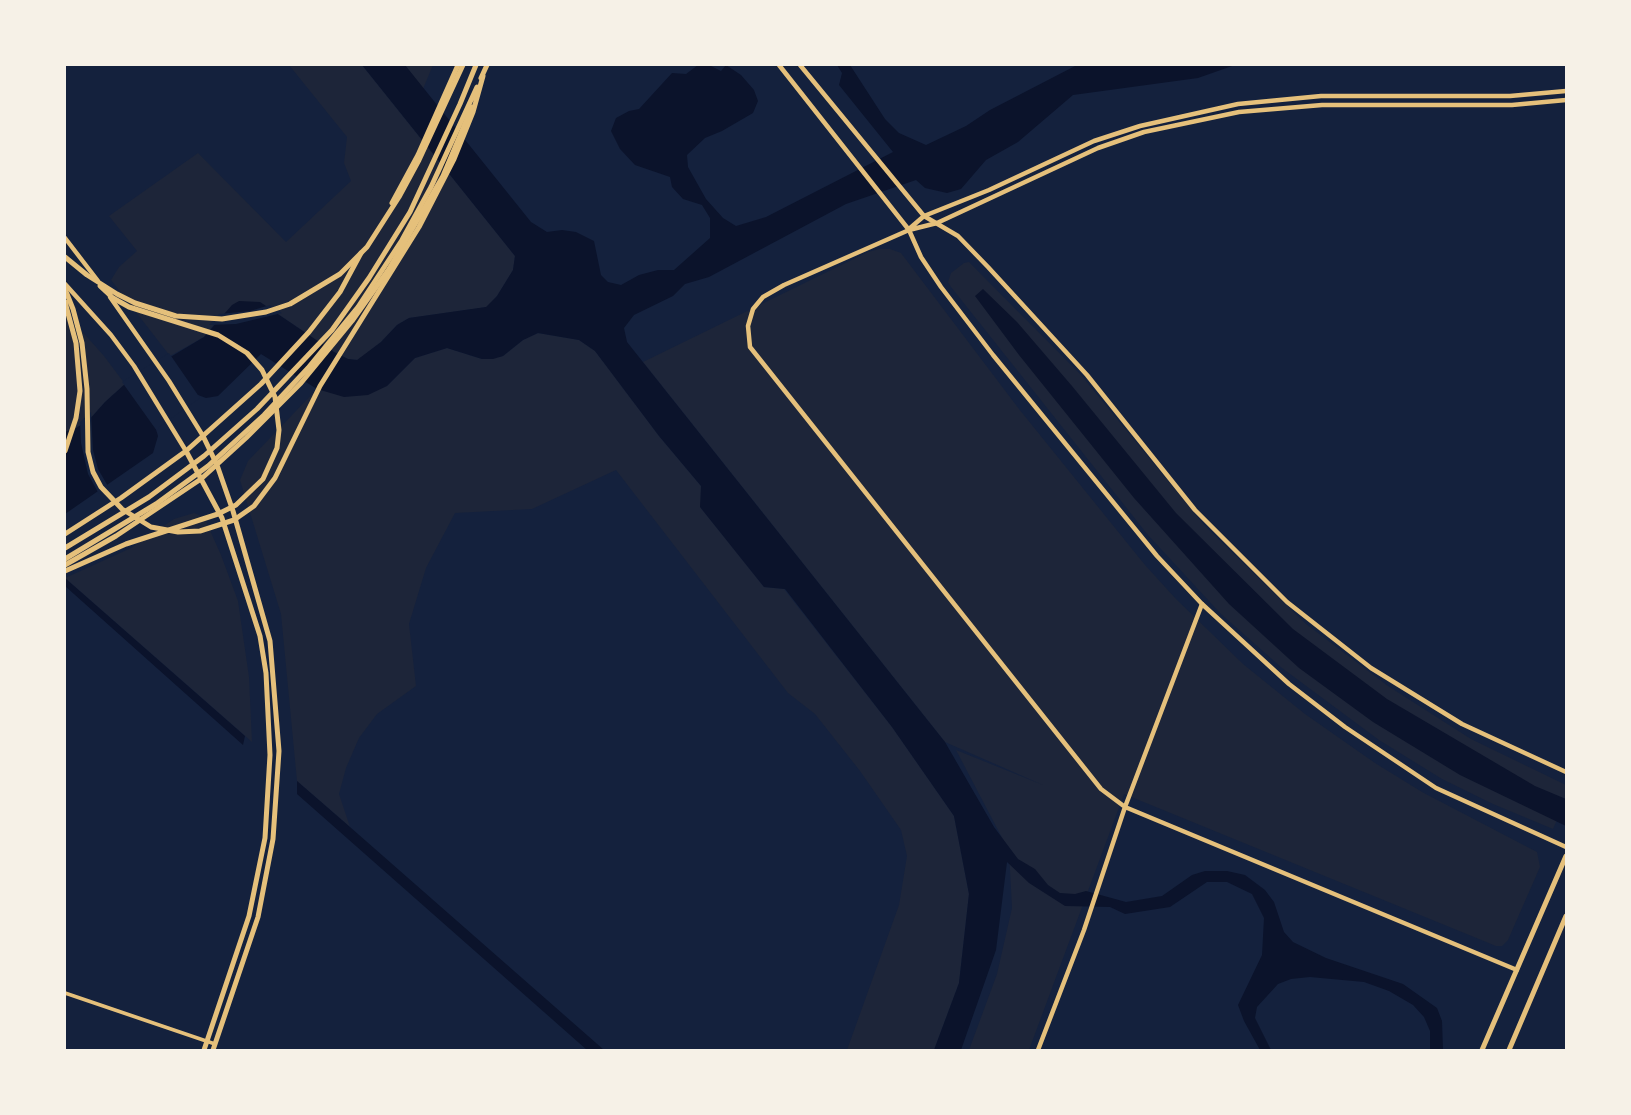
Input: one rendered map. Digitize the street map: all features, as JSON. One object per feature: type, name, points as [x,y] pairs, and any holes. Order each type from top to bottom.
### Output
[{"type":"main road","points":[[65,534],[186,451],[278,366],[309,332],[340,292],[418,155],[461,65]]},
{"type":"main road","points":[[87,275],[135,303],[176,316],[200,319],[222,319],[266,312],[309,294],[351,265],[373,238],[419,160],[461,65]]},
{"type":"main road","points":[[65,548],[149,497],[204,456],[257,409],[332,330],[369,278],[410,212],[476,65]]},
{"type":"main road","points":[[65,559],[146,511],[208,466],[264,415],[308,369],[358,307],[407,232],[488,65]]},
{"type":"main road","points":[[65,565],[116,536],[201,479],[301,383],[332,347],[389,269],[443,176],[488,65]]},
{"type":"main road","points":[[65,287],[82,343],[87,388],[88,452],[93,472],[101,487],[122,509],[151,527],[178,532],[200,531],[234,520],[254,506],[275,478],[320,386],[419,228],[454,159],[473,113],[482,76]]},
{"type":"main road","points":[[65,257],[113,298],[129,307],[218,335],[247,353],[262,370],[275,397],[279,430],[277,448],[263,479],[236,505],[218,514],[125,544],[65,571]]},
{"type":"main road","points":[[65,302],[76,343],[80,391],[76,418],[65,452]]},
{"type":"main road","points":[[203,436],[217,465],[233,511],[270,641],[279,751],[274,828],[258,917],[214,1047]]},
{"type":"main road","points":[[186,451],[222,518],[260,636],[271,755],[265,838],[254,895],[204,1050]]},
{"type":"main road","points":[[1482,1050],[1566,856]]},
{"type":"main road","points":[[1509,1050],[1566,916]]},
{"type":"street","points":[[779,65],[909,230],[920,257],[993,355],[1157,556],[1202,604],[1289,684],[1436,788],[1566,847]]},
{"type":"street","points":[[800,65],[924,216],[958,236],[988,267],[1087,375],[1195,510],[1287,602],[1371,668],[1470,728],[1566,772]]},
{"type":"street","points":[[909,230],[924,216],[989,190],[1094,141],[1140,126],[1238,103],[1321,96],[1510,96],[1566,91]]},
{"type":"street","points":[[1517,970],[1125,807],[1101,789],[750,347],[748,326],[753,309],[763,297],[784,285],[909,230],[937,223],[1098,149],[1144,132],[1239,112],[1322,105],[1512,105],[1566,100]]},
{"type":"street","points":[[65,238],[188,409],[203,436]]},
{"type":"street","points":[[65,287],[111,335],[134,366],[186,451]]},
{"type":"street","points":[[1038,1050],[1125,807],[1202,604]]},
{"type":"street","points":[[65,993],[208,1041],[214,1047]]},
{"type":"shaded area","points":[[289,65],[362,65],[515,256],[513,270],[487,307],[409,318],[397,325],[358,360],[348,359],[334,352],[260,302],[215,323],[204,337],[170,356],[111,280],[119,267],[137,251],[109,216],[198,153],[286,242],[351,181],[344,163],[347,137]]},
{"type":"shaded area","points":[[362,65],[405,65],[531,222],[547,232],[576,232],[594,241],[601,275],[608,282],[621,285],[639,275],[658,270],[674,270],[710,238],[710,218],[702,205],[683,199],[672,187],[670,177],[635,165],[620,149],[611,131],[616,118],[639,109],[672,73],[686,74],[698,65],[709,65],[721,71],[726,65],[741,75],[754,90],[758,101],[753,113],[705,138],[687,155],[688,167],[706,199],[723,218],[736,226],[766,217],[893,152],[839,85],[842,73],[837,65],[850,65],[885,119],[899,133],[926,145],[1077,65],[1235,65],[1198,78],[1073,95],[1018,142],[986,160],[961,189],[947,193],[925,188],[916,180],[846,204],[709,277],[685,284],[673,296],[634,315],[624,328],[627,342],[945,742],[994,827],[1018,859],[1035,869],[1048,885],[1060,893],[1075,894],[1086,891],[1126,902],[1162,896],[1192,875],[1205,871],[1227,871],[1245,875],[1265,890],[1274,902],[1284,932],[1293,942],[1326,958],[1403,984],[1437,1008],[1442,1021],[1443,1050],[1430,1050],[1430,1031],[1424,1017],[1413,1005],[1389,991],[1364,982],[1310,977],[1291,979],[1278,984],[1257,1007],[1255,1018],[1271,1050],[1260,1050],[1238,1005],[1262,955],[1264,918],[1252,894],[1227,882],[1207,882],[1170,907],[1125,914],[1110,907],[1065,906],[1029,883],[1007,862],[996,950],[961,1050],[934,1050],[959,983],[969,894],[954,816],[892,727],[785,589],[764,587],[700,507],[701,486],[659,436],[595,351],[579,340],[538,333],[523,340],[503,356],[493,359],[482,359],[447,348],[415,358],[387,386],[368,395],[344,397],[317,389],[261,354],[218,396],[206,398],[198,395],[155,426],[158,436],[153,453],[65,514],[65,432],[89,420],[125,384],[204,337],[232,305],[239,301],[260,302],[334,352],[357,360],[409,318],[486,307],[497,296],[513,270],[515,256]]},
{"type":"shaded area","points":[[405,65],[433,65],[423,89]]},
{"type":"shaded area","points":[[879,249],[901,253],[1019,409],[1145,565],[1243,664],[1305,714],[1375,763],[1422,792],[1537,852],[1540,867],[1508,940],[1502,946],[1496,946],[1124,794],[1029,1050],[969,1050],[997,974],[1012,908],[1009,851],[956,750],[1043,785],[945,742],[643,362]]},
{"type":"shaded area","points":[[969,262],[1081,375],[1205,526],[1306,624],[1388,686],[1471,739],[1566,785],[1566,799],[1553,829],[1442,779],[1379,740],[1282,668],[1221,614],[1148,535],[951,287],[948,282],[951,273]]},
{"type":"shaded area","points":[[983,289],[1017,322],[1176,513],[1293,629],[1387,699],[1535,786],[1566,799],[1566,826],[1460,775],[1373,722],[1299,668],[1229,604],[1134,498],[1019,355],[975,296]]},
{"type":"shaded area","points":[[65,312],[125,384],[89,420],[65,432]]},
{"type":"shaded area","points":[[538,333],[579,340],[595,351],[659,436],[701,486],[701,508],[764,587],[784,589],[892,727],[954,816],[969,894],[959,983],[934,1050],[847,1050],[899,905],[907,856],[901,830],[860,771],[815,714],[788,693],[616,470],[532,509],[455,513],[426,568],[409,624],[416,686],[377,714],[359,738],[346,768],[339,794],[350,827],[297,781],[281,614],[240,480],[248,461],[317,389],[387,386],[415,358],[447,348],[482,359],[503,356],[523,340]]},
{"type":"shaded area","points":[[194,513],[204,517],[238,601],[249,677],[252,742],[65,578],[131,548],[174,519]]},
{"type":"shaded area","points":[[65,578],[245,736],[243,745],[65,586]]},
{"type":"shaded area","points":[[297,781],[604,1050],[587,1050],[297,794]]},
{"type":"pier","points":[[270,305],[282,313],[236,324],[209,325],[219,314],[250,311]]},
{"type":"pier","points":[[169,353],[200,398],[157,431],[122,382]]},
{"type":"pier","points":[[91,412],[93,450],[98,469],[109,488],[99,494],[88,474],[81,443],[80,422]]}]
